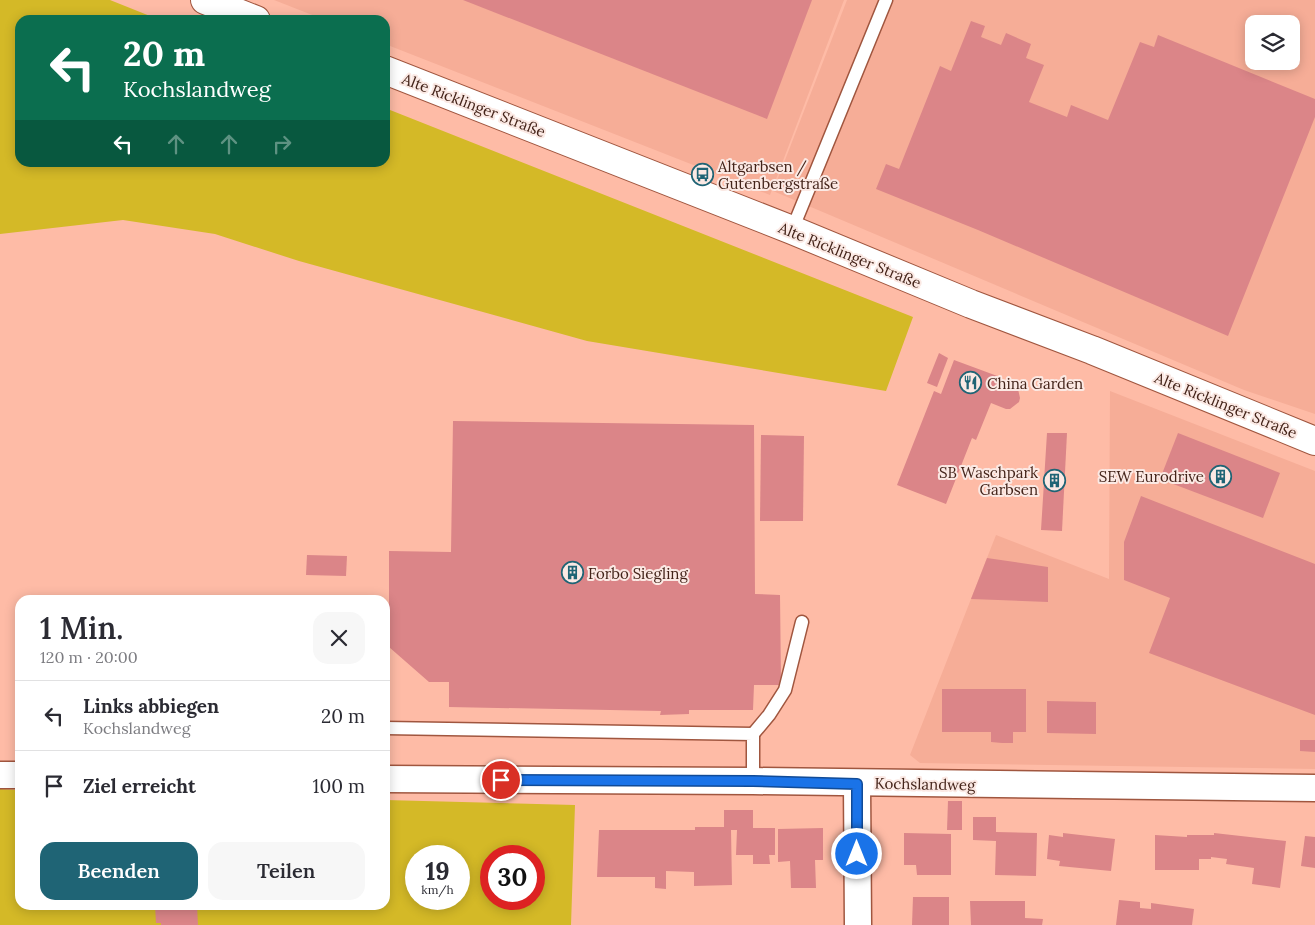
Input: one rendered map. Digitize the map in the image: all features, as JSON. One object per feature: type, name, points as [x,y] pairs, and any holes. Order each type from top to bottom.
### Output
[{"type":"street","points":[[205,0],[243,15]]},
{"type":"street","name":"Alte Ricklinger Straße","points":[[390,72],[792,230],[970,304],[1092,350],[1315,441]]},
{"type":"street","points":[[0,775],[15,775]]},
{"type":"street","name":"Kochslandweg","points":[[390,779],[753,781],[857,784],[1315,788]]},
{"type":"street","points":[[857,784],[858,925]]},
{"type":"lane","points":[[792,230],[886,0]]},
{"type":"lane","points":[[753,781],[753,734],[778,703],[785,690],[802,622]]},
{"type":"lane","points":[[390,728],[753,734]]},
{"type":"shaded area","points":[[0,0],[110,0],[148,15],[15,15],[15,167],[390,167],[390,110],[913,317],[886,391],[587,341],[299,261],[215,234],[123,220],[0,234]]},
{"type":"shaded area","points":[[274,0],[844,0],[770,195],[390,46],[390,15],[312,15]]},
{"type":"shaded area","points":[[847,0],[1315,0],[1315,414],[1244,390],[773,191]]},
{"type":"shaded area","points":[[1110,391],[1315,471],[1315,769],[920,763],[910,755],[996,535],[1109,579]]},
{"type":"shaded area","points":[[0,789],[15,790],[15,910],[390,910],[390,800],[575,805],[571,925],[0,925]]},
{"type":"building","points":[[463,0],[812,0],[767,119]]},
{"type":"building","points":[[971,21],[985,26],[981,37],[1001,45],[1006,33],[1031,44],[1026,58],[1044,65],[1029,102],[1067,117],[1071,105],[1108,120],[1140,42],[1154,47],[1158,35],[1315,99],[1315,117],[1228,336],[876,189],[886,164],[899,169],[940,66],[951,71]]},
{"type":"building","points":[[939,353],[948,358],[937,387],[927,383]]},
{"type":"building","points":[[954,360],[1000,377],[1000,379],[1015,385],[1020,398],[1019,402],[1010,409],[991,403],[976,440],[972,438],[946,504],[897,485],[934,391],[941,394]]},
{"type":"building","name":"Forbo Siegling","points":[[453,421],[754,425],[755,594],[780,595],[781,685],[754,685],[753,710],[689,710],[689,714],[660,715],[661,711],[449,707],[449,682],[429,682],[390,648],[389,551],[451,552]]},
{"type":"building","name":"SB Waschpark Garbsen","points":[[1047,433],[1067,433],[1062,531],[1041,530]]},
{"type":"building","name":"SEW Eurodrive","points":[[1178,433],[1280,473],[1263,518],[1160,479]]},
{"type":"building","points":[[761,435],[804,436],[803,521],[760,521]]},
{"type":"building","points":[[1141,496],[1315,564],[1315,715],[1149,653],[1170,598],[1124,580],[1124,542]]},
{"type":"building","points":[[307,555],[347,556],[346,576],[306,575]]},
{"type":"building","points":[[987,558],[1048,567],[1048,602],[971,599]]},
{"type":"building","points":[[942,689],[1026,689],[1026,732],[1013,732],[1013,743],[1002,743],[991,742],[991,732],[942,732]]},
{"type":"building","points":[[1047,701],[1096,702],[1096,734],[1047,733]]},
{"type":"building","points":[[1300,740],[1315,740],[1315,752],[1300,751]]},
{"type":"building","points":[[948,801],[962,801],[962,830],[947,830]]},
{"type":"building","points":[[724,810],[753,810],[753,828],[775,828],[775,855],[769,855],[770,864],[753,864],[753,855],[736,855],[737,830],[731,830],[732,885],[694,886],[694,872],[666,871],[666,889],[655,888],[655,877],[597,877],[599,830],[695,830],[695,827],[724,827]]},
{"type":"building","points":[[973,817],[996,817],[996,832],[1037,833],[1036,876],[995,875],[996,841],[973,840]]},
{"type":"building","points":[[823,828],[823,860],[815,860],[816,888],[791,888],[790,861],[778,862],[778,829]]},
{"type":"building","points":[[904,833],[951,834],[951,875],[917,875],[916,865],[904,865]]},
{"type":"building","points":[[1063,833],[1115,839],[1111,871],[1059,866],[1060,861],[1047,859],[1049,835],[1063,837]]},
{"type":"building","points":[[1214,833],[1286,841],[1280,888],[1252,884],[1254,868],[1226,864],[1227,859],[1211,857],[1211,859],[1199,859],[1199,870],[1155,870],[1155,835],[1187,837],[1187,835],[1214,835]]},
{"type":"building","points":[[1305,836],[1315,837],[1315,868],[1301,866]]},
{"type":"building","points":[[913,897],[949,897],[949,925],[912,925]]},
{"type":"building","points":[[1119,900],[1140,902],[1140,908],[1151,909],[1151,903],[1194,909],[1192,925],[1116,925]]},
{"type":"building","points":[[970,901],[1025,901],[1025,918],[1043,919],[1042,925],[971,925]]},
{"type":"building","points":[[155,910],[197,910],[198,925],[161,925],[161,923],[156,923]]},
{"type":"place","name":"Altgarbsen / Gutenbergstraße","points":[[702,175]]},
{"type":"place","name":"China Garden","points":[[971,383]]},
{"type":"place","name":"SEW Eurodrive","points":[[1220,476]]},
{"type":"place","name":"SB Waschpark Garbsen","points":[[1054,481]]},
{"type":"place","name":"Forbo Siegling","points":[[572,573]]},
{"type":"route","points":[[501,780],[753,781],[857,784],[857,854]]}]
